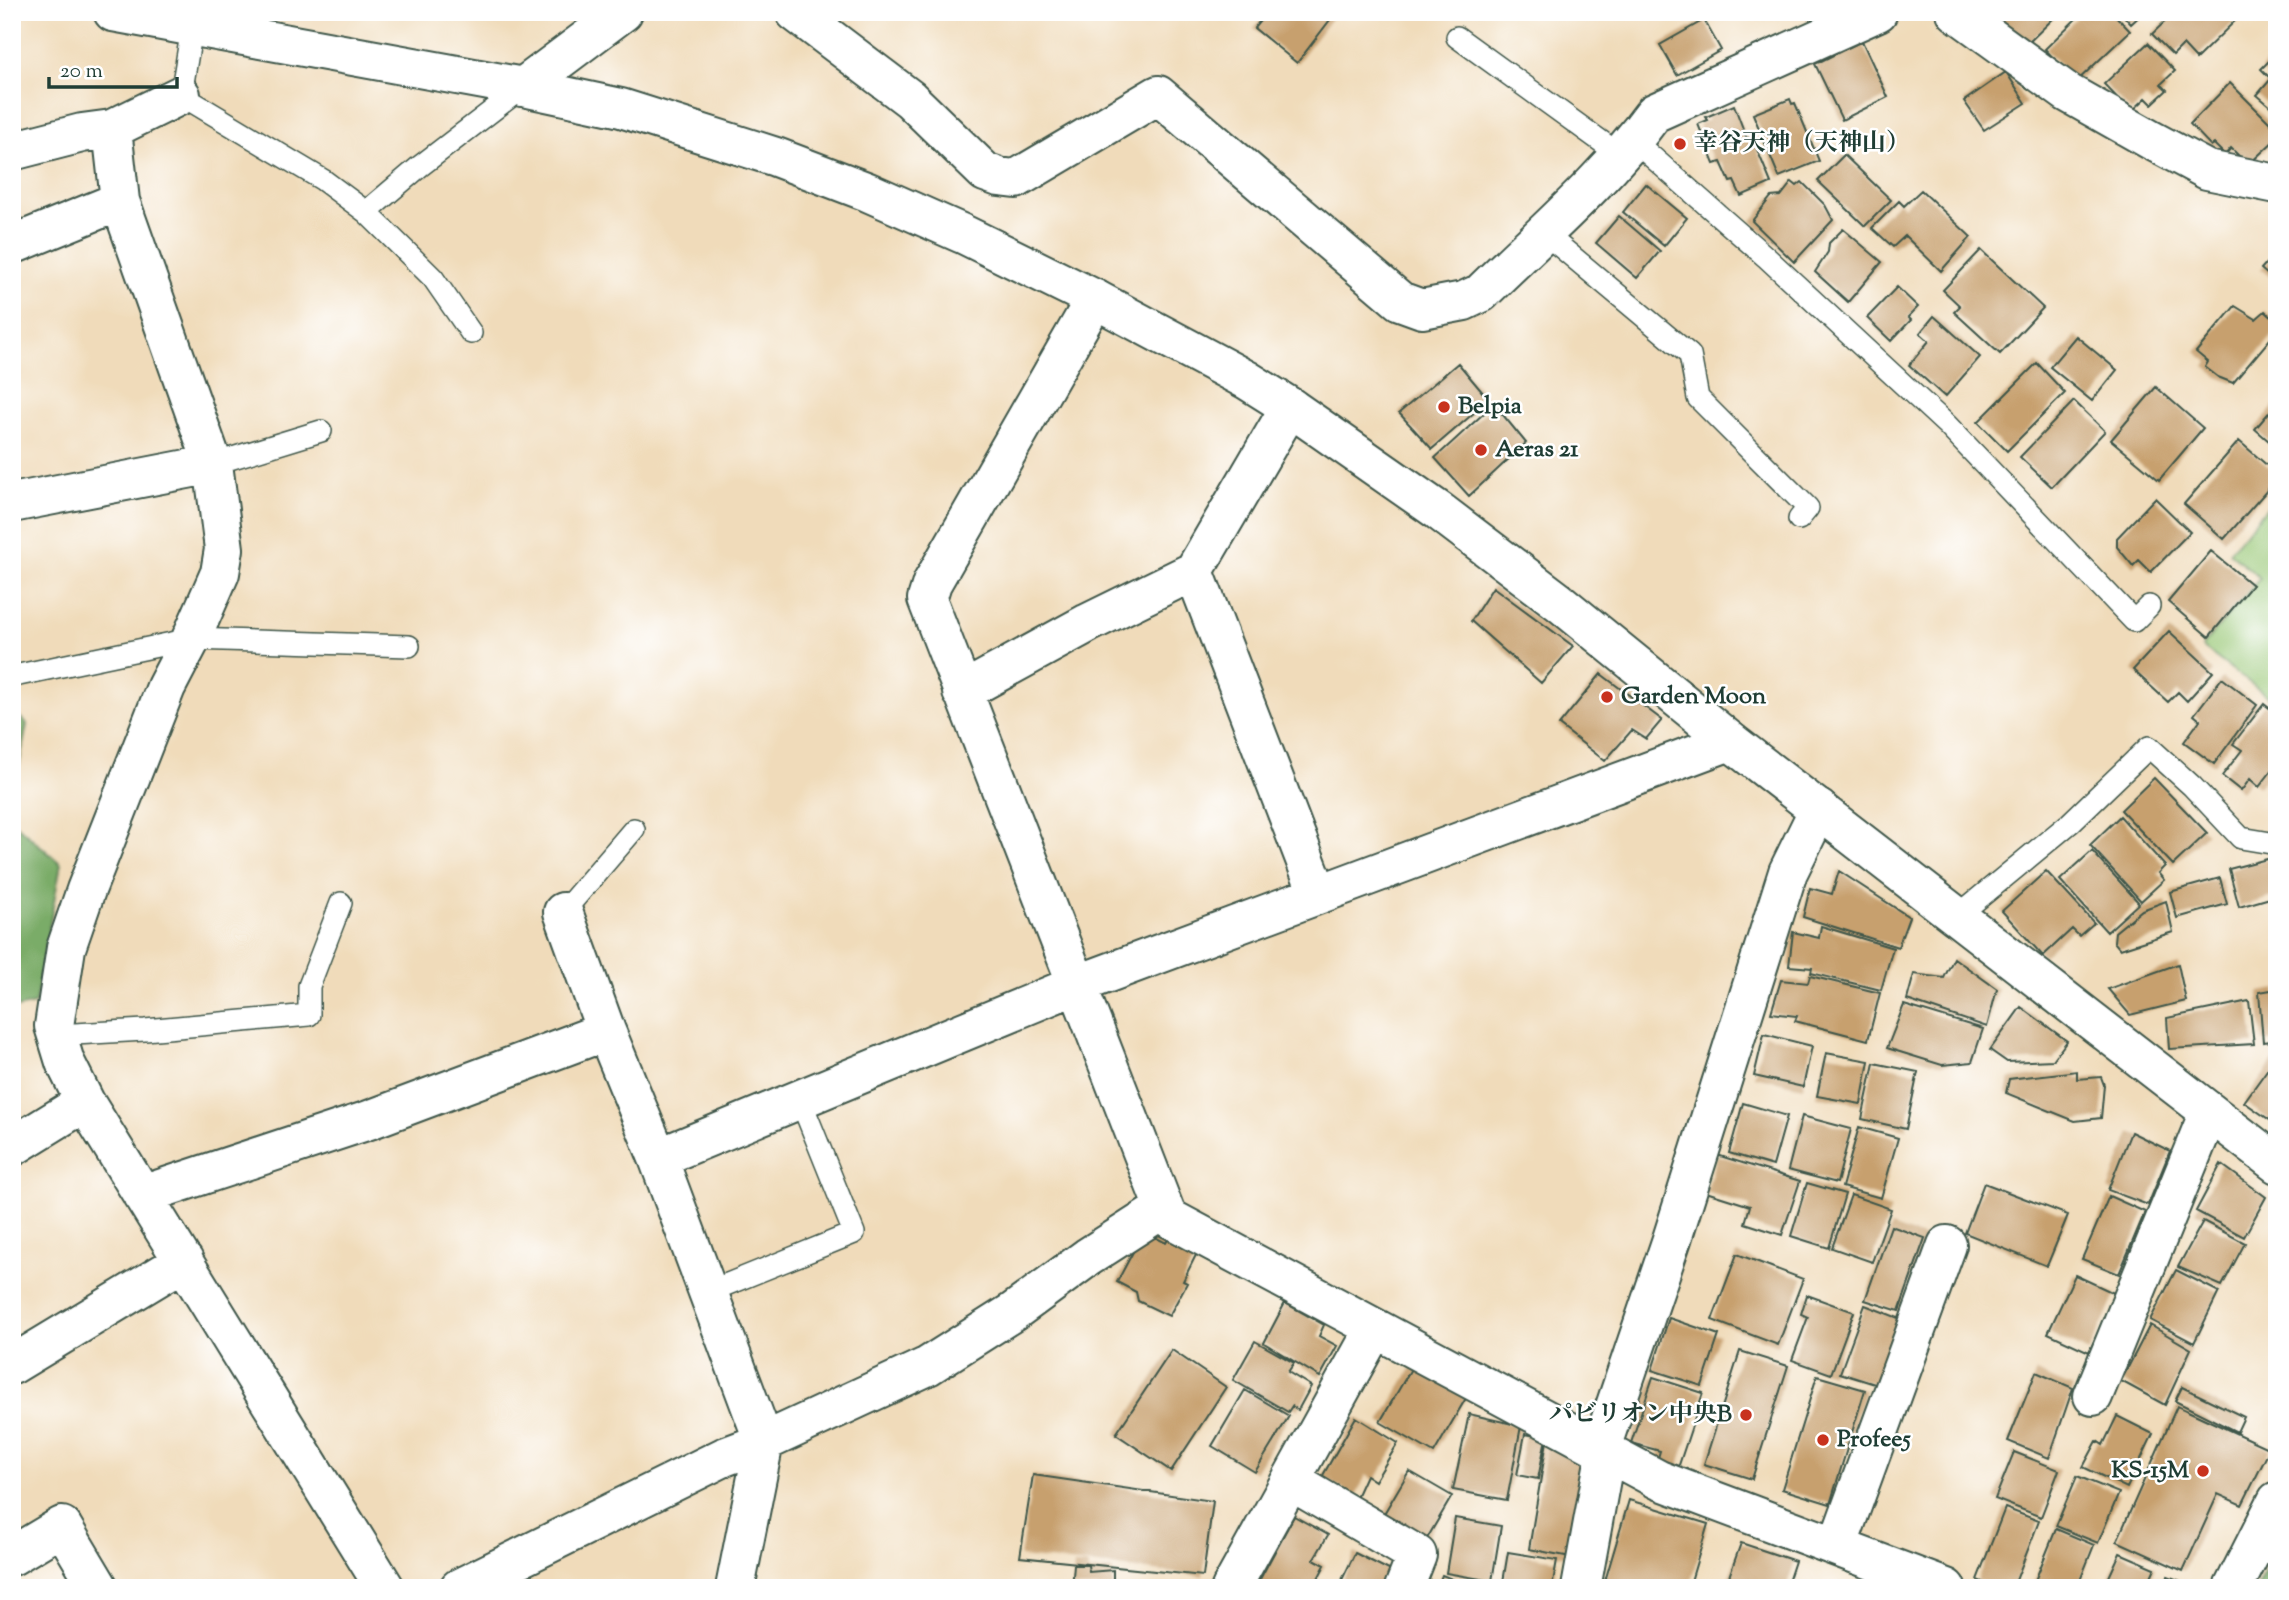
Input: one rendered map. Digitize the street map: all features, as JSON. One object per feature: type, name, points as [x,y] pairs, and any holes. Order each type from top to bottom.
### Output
[{"type":"street","points":[[113,12],[523,87],[621,108],[776,157],[868,192],[963,234],[1095,299],[1247,380],[1438,511],[1559,602],[1730,741],[2277,1164]]},
{"type":"street","points":[[523,87],[623,12]]},
{"type":"street","points":[[795,12],[910,99],[985,172],[999,177],[1016,179],[1158,95],[1400,301],[1422,309],[1464,301],[1481,293],[1627,148],[1654,113],[1878,12]]},
{"type":"street","points":[[1956,12],[2068,93],[2207,170],[2277,184]]},
{"type":"street","points":[[12,151],[82,133],[112,129],[181,95]]},
{"type":"street","points":[[112,129],[120,201],[213,464],[224,549],[220,573],[166,687],[86,890],[66,948],[54,1026],[65,1062],[86,1102],[385,1588]]},
{"type":"street","points":[[12,245],[120,201]]},
{"type":"street","points":[[1095,299],[932,583],[927,599],[1167,1216]]},
{"type":"street","points":[[962,692],[1088,623],[1194,571],[1290,407]]},
{"type":"street","points":[[12,503],[213,464]]},
{"type":"street","points":[[1194,571],[1318,893]]},
{"type":"street","points":[[658,1158],[1076,985],[1730,741]]},
{"type":"street","points":[[1581,1588],[1603,1450],[1788,872],[1819,810]]},
{"type":"street","points":[[563,912],[764,1442],[735,1588]]},
{"type":"street","points":[[142,1195],[369,1120],[606,1031]]},
{"type":"street","points":[[12,1147],[86,1102]]},
{"type":"street","points":[[2093,1396],[2209,1111]]},
{"type":"street","points":[[459,1588],[724,1457],[764,1442],[928,1366],[1013,1312],[1088,1257],[1158,1212],[1247,1264],[1375,1328],[1658,1480],[1946,1588]]},
{"type":"street","points":[[1837,1547],[1947,1245]]},
{"type":"street","points":[[12,1365],[184,1261]]},
{"type":"street","points":[[1231,1588],[1375,1328]]},
{"type":"street","points":[[1291,1481],[1417,1555],[1404,1588]]},
{"type":"street","points":[[2234,1588],[2277,1501]]},
{"type":"street","points":[[12,1556],[62,1526],[99,1588]]},
{"type":"lane","points":[[192,28],[181,95],[323,180],[366,212],[433,278],[471,333]]},
{"type":"lane","points":[[1457,37],[1627,148],[1766,257],[1947,425],[2134,621],[2149,606]]},
{"type":"lane","points":[[366,212],[419,167],[523,87]]},
{"type":"lane","points":[[1543,232],[1690,355],[1698,398],[1808,508],[1799,519]]},
{"type":"lane","points":[[213,464],[321,431]]},
{"type":"lane","points":[[14,677],[191,639],[409,646]]},
{"type":"lane","points":[[1956,917],[2070,823],[2149,747],[2192,786],[2241,838],[2277,844]]},
{"type":"lane","points":[[563,912],[634,829]]},
{"type":"lane","points":[[57,1035],[309,1015],[309,986],[341,903]]},
{"type":"lane","points":[[708,1292],[854,1233],[800,1099]]},
{"type":"green space","points":[[2277,496],[2277,703],[2202,647],[2260,578],[2229,552]]},
{"type":"green space","points":[[12,710],[27,724],[12,804]]},
{"type":"green space","points":[[12,821],[61,864],[35,1004],[12,1009]]},
{"type":"green space","points":[[2277,1548],[2277,1588],[2256,1588]]},
{"type":"building","points":[[1261,12],[1336,12],[1297,63],[1254,28],[1265,15]]},
{"type":"building","points":[[1993,12],[2060,12],[2025,46]]},
{"type":"building","points":[[2083,12],[2112,12],[2130,31],[2076,82],[2045,49]]},
{"type":"building","points":[[2120,12],[2144,12],[2131,24]]},
{"type":"building","points":[[2175,12],[2227,12],[2235,21],[2196,59],[2183,45],[2173,55],[2152,34]]},
{"type":"building","points":[[1704,20],[1721,50],[1677,75],[1660,45]]},
{"type":"building","points":[[1862,41],[1888,97],[1842,120],[1815,64]]},
{"type":"building","points":[[2148,43],[2175,71],[2161,84],[2167,90],[2152,104],[2146,98],[2131,112],[2104,84]]},
{"type":"building","points":[[2277,53],[2277,112],[2257,95],[2271,79],[2261,69]]},
{"type":"building","points":[[2006,72],[2026,103],[1984,130],[1964,101]]},
{"type":"building","points":[[2230,83],[2277,130],[2277,138],[2248,165],[2231,148],[2225,155],[2214,144],[2211,146],[2190,124]]},
{"type":"building","points":[[1790,99],[1792,104],[1795,103],[1819,161],[1779,177],[1753,114]]},
{"type":"building","points":[[1734,105],[1747,139],[1752,137],[1771,183],[1741,196],[1734,181],[1730,182],[1721,162],[1714,164],[1698,124],[1708,120],[1706,117]]},
{"type":"building","points":[[1844,155],[1891,200],[1865,226],[1818,181]]},
{"type":"building","points":[[1792,182],[1797,186],[1802,182],[1825,205],[1833,220],[1794,262],[1752,221],[1771,197],[1781,196]]},
{"type":"building","points":[[1646,184],[1687,218],[1664,246],[1623,212]]},
{"type":"building","points":[[1921,190],[1971,237],[1941,271],[1905,236],[1893,247],[1872,228],[1899,201],[1904,206]]},
{"type":"building","points":[[1619,216],[1660,251],[1637,278],[1596,243]]},
{"type":"building","points":[[1843,229],[1882,262],[1848,302],[1815,272],[1828,252],[1829,243]]},
{"type":"building","points":[[1981,250],[2043,308],[2000,354],[1954,312],[1960,306],[1943,290]]},
{"type":"building","points":[[2277,251],[2277,283],[2261,269]]},
{"type":"building","points":[[1897,287],[1918,307],[1908,317],[1911,320],[1891,341],[1867,318]]},
{"type":"building","points":[[2235,306],[2256,319],[2265,311],[2277,322],[2277,331],[2233,383],[2218,377],[2205,367],[2208,362],[2196,352]]},
{"type":"building","points":[[1934,316],[1980,357],[1945,397],[1909,365],[1929,341],[1920,333]]},
{"type":"building","points":[[2076,336],[2117,370],[2092,401],[2050,367]]},
{"type":"building","name":"Belpia","points":[[1458,363],[1489,400],[1432,449],[1399,413]]},
{"type":"building","points":[[2037,363],[2065,393],[2007,451],[1978,422]]},
{"type":"building","points":[[2156,387],[2203,428],[2159,480],[2111,440]]},
{"type":"building","points":[[2074,401],[2105,431],[2052,487],[2020,457]]},
{"type":"building","points":[[2277,403],[2277,448],[2255,429]]},
{"type":"building","name":"Aeras 21","points":[[1494,404],[1526,443],[1469,496],[1435,458]]},
{"type":"building","points":[[2239,441],[2277,474],[2277,479],[2224,539],[2184,504]]},
{"type":"building","points":[[2155,498],[2190,532],[2151,572],[2139,560],[2133,566],[2117,547],[2117,538]]},
{"type":"building","points":[[2211,551],[2252,585],[2209,637],[2168,602]]},
{"type":"building","points":[[1493,587],[1573,646],[1541,683],[1471,621]]},
{"type":"building","points":[[2169,631],[2213,672],[2187,701],[2178,692],[2168,702],[2133,670]]},
{"type":"building","name":"Garden Moon","points":[[1601,674],[1662,720],[1646,739],[1632,730],[1605,761],[1559,725]]},
{"type":"building","points":[[2222,678],[2257,705],[2214,764],[2184,742],[2200,720],[2194,715]]},
{"type":"building","points":[[2264,704],[2277,714],[2277,764],[2259,787],[2250,779],[2241,791],[2222,776],[2242,750],[2233,744]]},
{"type":"building","points":[[2154,778],[2207,833],[2173,865],[2121,810]]},
{"type":"building","points":[[2120,816],[2165,866],[2158,873],[2164,880],[2141,901],[2090,845]]},
{"type":"building","points":[[2092,851],[2139,903],[2107,932],[2060,880]]},
{"type":"building","points":[[2267,859],[2277,860],[2277,896],[2239,907],[2229,869]]},
{"type":"building","points":[[1839,871],[1909,917],[1898,947],[1803,917],[1810,888],[1832,894]]},
{"type":"building","points":[[2046,871],[2094,923],[2079,936],[2072,929],[2043,956],[2002,911]]},
{"type":"building","points":[[2220,878],[2227,904],[2177,918],[2170,892]]},
{"type":"building","points":[[2166,901],[2173,932],[2120,949],[2114,942],[2115,932],[2142,910]]},
{"type":"building","points":[[1821,926],[1893,948],[1881,990],[1811,973],[1812,968],[1789,966],[1793,932],[1819,938]]},
{"type":"building","points":[[1954,958],[1997,989],[1987,1027],[1907,1000],[1914,974],[1944,978]]},
{"type":"building","points":[[2178,964],[2186,1001],[2130,1015],[2108,989]]},
{"type":"building","points":[[1810,976],[1880,993],[1868,1040],[1795,1021],[1797,1016],[1771,1013],[1781,980],[1808,983]]},
{"type":"building","points":[[2277,989],[2277,1040],[2263,1042],[2259,992]]},
{"type":"building","points":[[2249,1001],[2254,1044],[2169,1049],[2167,1018]]},
{"type":"building","points":[[1904,1005],[1983,1029],[1972,1062],[1942,1065],[1887,1048]]},
{"type":"building","points":[[2021,1007],[2067,1041],[2053,1060],[2007,1062],[1990,1050]]},
{"type":"building","points":[[1764,1034],[1812,1046],[1803,1087],[1754,1076]]},
{"type":"building","points":[[1826,1053],[1869,1061],[1861,1104],[1817,1096]]},
{"type":"building","points":[[2277,1056],[2277,1125],[2244,1102]]},
{"type":"building","points":[[1874,1063],[1918,1072],[1906,1129],[1862,1119]]},
{"type":"building","points":[[2077,1071],[2077,1079],[2101,1077],[2104,1085],[2101,1118],[2075,1121],[2006,1093],[2009,1079]]},
{"type":"building","points":[[1743,1103],[1787,1116],[1773,1166],[1729,1153]]},
{"type":"building","points":[[1802,1116],[1851,1129],[1837,1183],[1788,1170]]},
{"type":"building","points":[[1859,1127],[1898,1138],[1881,1198],[1842,1187]]},
{"type":"building","points":[[2131,1132],[2170,1151],[2148,1205],[2108,1190]]},
{"type":"building","points":[[1717,1155],[1800,1181],[1782,1235],[1745,1223],[1750,1206],[1706,1192]]},
{"type":"building","points":[[2221,1164],[2266,1197],[2244,1237],[2196,1211]]},
{"type":"building","points":[[1807,1183],[1845,1194],[1829,1248],[1791,1236]]},
{"type":"building","points":[[1984,1183],[2068,1215],[2047,1266],[1965,1233]]},
{"type":"building","points":[[1851,1195],[1891,1209],[1872,1262],[1832,1248]]},
{"type":"building","points":[[2109,1196],[2145,1212],[2119,1274],[2082,1259]]},
{"type":"building","points":[[2203,1221],[2245,1243],[2222,1286],[2178,1267]]},
{"type":"building","points":[[1891,1226],[1925,1238],[1899,1311],[1865,1300]]},
{"type":"building","points":[[1149,1234],[1166,1243],[1170,1236],[1198,1251],[1183,1281],[1187,1283],[1169,1316],[1138,1301],[1136,1292],[1117,1282],[1142,1235]]},
{"type":"building","points":[[1737,1254],[1803,1279],[1778,1345],[1712,1320]]},
{"type":"building","points":[[2176,1270],[2219,1292],[2194,1343],[2150,1320]]},
{"type":"building","points":[[2075,1275],[2116,1294],[2089,1352],[2048,1333]]},
{"type":"building","points":[[1807,1295],[1854,1312],[1831,1374],[1792,1360],[1808,1317],[1801,1314]]},
{"type":"building","points":[[1285,1303],[1324,1325],[1319,1336],[1337,1346],[1320,1377],[1264,1343]]},
{"type":"building","points":[[1865,1305],[1901,1319],[1878,1385],[1840,1373]]},
{"type":"building","points":[[1669,1318],[1719,1335],[1702,1386],[1652,1370]]},
{"type":"building","points":[[2150,1325],[2191,1349],[2165,1405],[2121,1381]]},
{"type":"building","points":[[1255,1341],[1294,1363],[1288,1372],[1311,1386],[1298,1410],[1292,1406],[1288,1412],[1233,1380]]},
{"type":"building","points":[[1172,1350],[1226,1387],[1171,1471],[1116,1434]]},
{"type":"building","name":"パビリオン中央B","points":[[1740,1351],[1788,1366],[1752,1479],[1704,1464]]},
{"type":"building","points":[[1412,1367],[1466,1398],[1434,1453],[1380,1422]]},
{"type":"building","points":[[2036,1372],[2073,1388],[2049,1458],[2008,1441]]},
{"type":"building","name":"Profee5","points":[[1817,1376],[1865,1390],[1830,1504],[1782,1489]]},
{"type":"building","points":[[1653,1377],[1703,1393],[1678,1468],[1657,1461],[1660,1451],[1631,1443]]},
{"type":"building","points":[[2182,1387],[2244,1417],[2237,1432],[2175,1401]]},
{"type":"building","points":[[1245,1390],[1289,1416],[1255,1472],[1212,1446]]},
{"type":"building","name":"KS-15M","points":[[2177,1406],[2270,1449],[2242,1505],[2218,1494],[2183,1571],[2117,1541]]},
{"type":"building","points":[[1469,1414],[1521,1426],[1507,1500],[1453,1490]]},
{"type":"building","points":[[2117,1416],[2153,1434],[2127,1488],[2083,1467],[2097,1441],[2103,1445]]},
{"type":"building","points":[[1356,1417],[1398,1443],[1375,1481],[1366,1475],[1356,1497],[1322,1477]]},
{"type":"building","points":[[1525,1434],[1546,1438],[1538,1479],[1517,1475]]},
{"type":"building","points":[[1547,1441],[1586,1461],[1571,1557],[1529,1549]]},
{"type":"building","points":[[2014,1452],[2059,1470],[2041,1517],[1995,1499]]},
{"type":"building","points":[[1409,1471],[1452,1496],[1425,1542],[1382,1517]]},
{"type":"building","points":[[1033,1475],[1213,1501],[1203,1576],[1020,1557]]},
{"type":"building","points":[[2077,1476],[2119,1493],[2098,1543],[2056,1526]]},
{"type":"building","points":[[1629,1500],[1708,1524],[1689,1588],[1626,1588],[1605,1581]]},
{"type":"building","points":[[2005,1508],[2039,1521],[2013,1588],[1997,1588],[1977,1580]]},
{"type":"building","points":[[1294,1516],[1328,1535],[1314,1559],[1325,1565],[1313,1588],[1271,1588],[1259,1581]]},
{"type":"building","points":[[1455,1518],[1501,1526],[1492,1581],[1446,1573]]},
{"type":"building","points":[[2056,1529],[2094,1545],[2077,1588],[2032,1588]]},
{"type":"building","points":[[1741,1543],[1795,1561],[1786,1588],[1725,1588]]},
{"type":"building","points":[[1508,1552],[1557,1560],[1552,1588],[1502,1588]]},
{"type":"building","points":[[1355,1553],[1395,1573],[1388,1588],[1338,1588]]},
{"type":"building","points":[[2120,1553],[2155,1568],[2146,1588],[2104,1588]]},
{"type":"building","points":[[1074,1565],[1088,1565],[1089,1572],[1113,1570],[1113,1588],[1072,1588]]},
{"type":"building","points":[[1442,1575],[1474,1588],[1437,1588]]},
{"type":"building","points":[[2168,1576],[2198,1588],[2163,1588]]},
{"type":"building","points":[[1865,1577],[1878,1581],[1876,1588],[1861,1588]]},
{"type":"place","name":"幸谷天神（天神山）","points":[[1680,144]]},
{"type":"place","name":"Belpia","points":[[1444,407]]},
{"type":"place","name":"Aeras 21","points":[[1481,450]]},
{"type":"place","name":"Garden Moon","points":[[1607,697]]},
{"type":"place","name":"パビリオン中央B","points":[[1746,1415]]},
{"type":"place","name":"Profee5","points":[[1823,1440]]},
{"type":"place","name":"KS-15M","points":[[2203,1471]]}]
